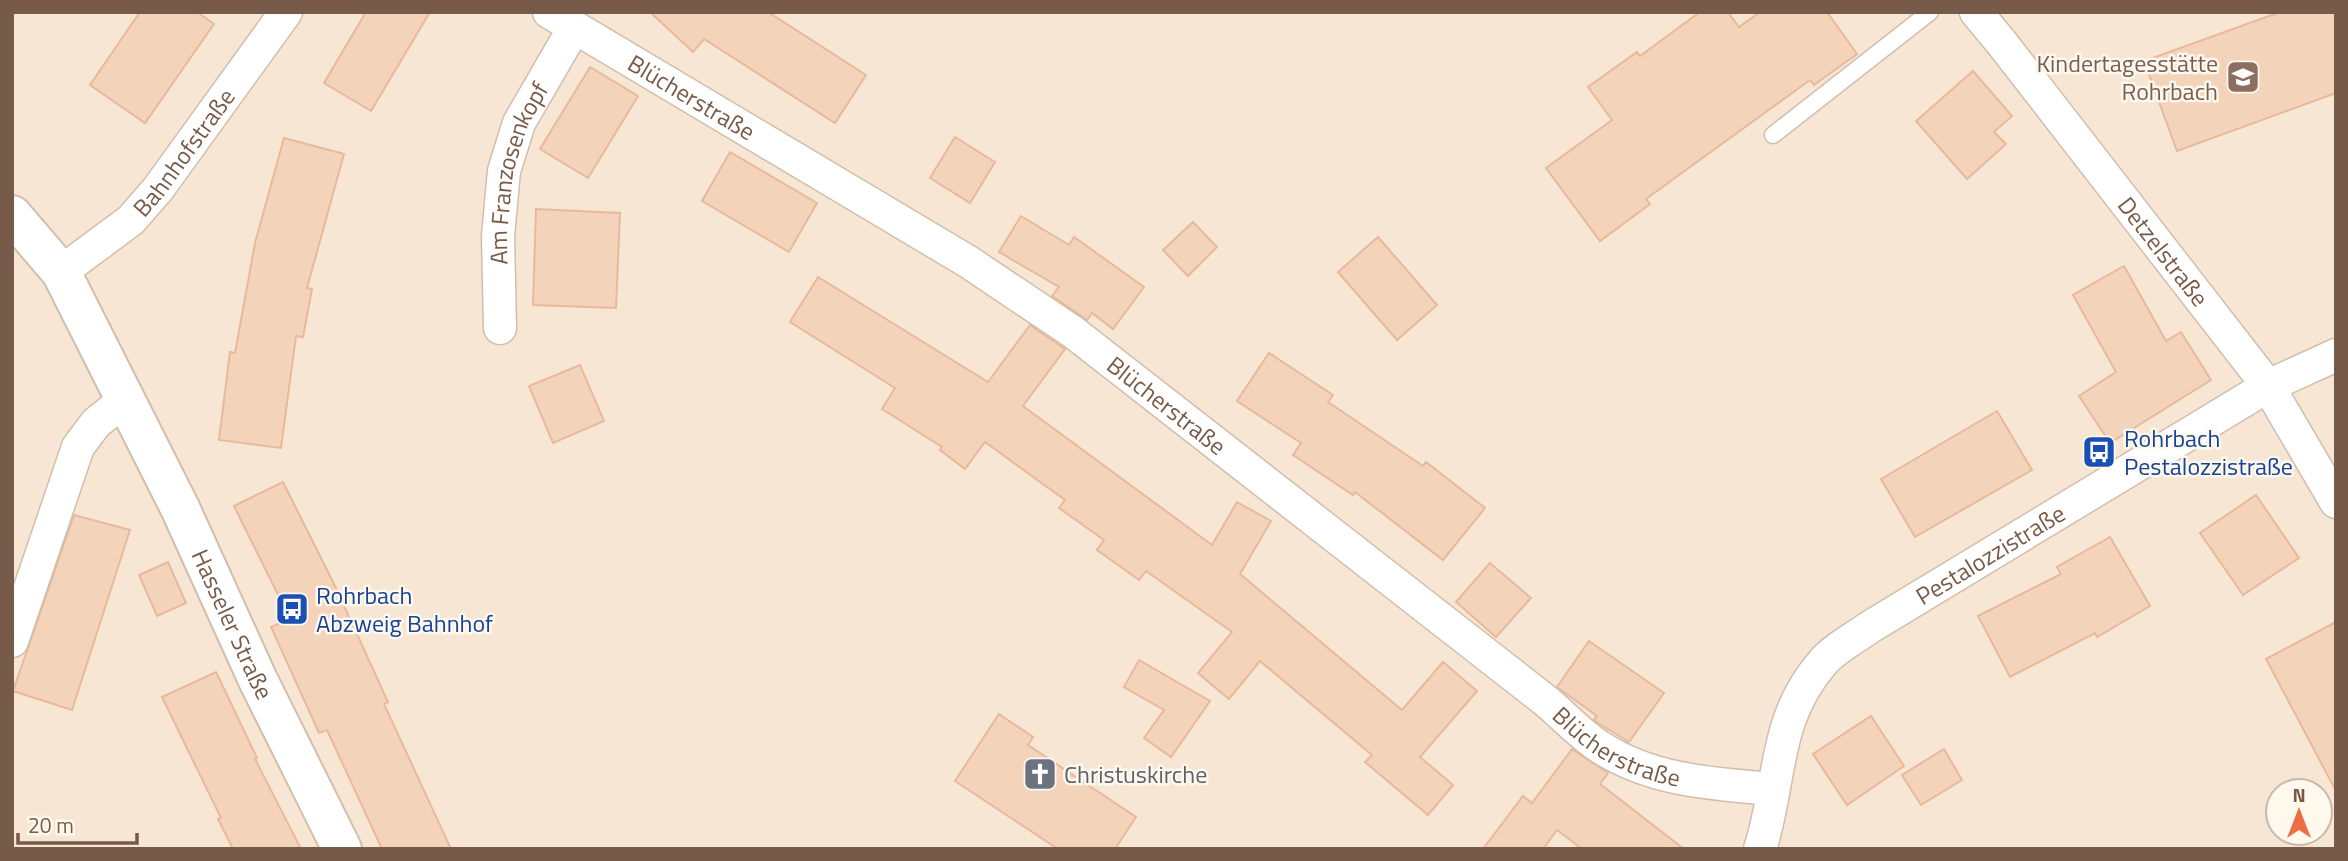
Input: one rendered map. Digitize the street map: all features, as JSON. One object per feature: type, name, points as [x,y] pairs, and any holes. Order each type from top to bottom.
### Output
[{"type":"street","name":"Bahnhofstraße","points":[[61,272],[131,220],[158,189],[286,12]]},
{"type":"street","name":"Detzelstraße","points":[[1976,12],[2268,386],[2336,502]]},
{"type":"street","name":"Am Franzosenkopf","points":[[500,328],[498,236],[504,171],[519,123],[561,20]]},
{"type":"street","name":"Blücherstraße","points":[[561,20],[967,261],[1073,332],[1546,701],[1600,747],[1642,768],[1693,782],[1773,789]]},
{"type":"street","name":"Hasseler Straße","points":[[12,215],[61,272],[180,508],[257,678],[342,849]]},
{"type":"street","name":"Pestalozzistraße","points":[[1760,849],[1784,733],[1801,692],[1824,660],[1870,627],[2268,386],[2336,355]]},
{"type":"street","points":[[12,641],[78,447],[96,423],[126,400]]},
{"type":"lane","points":[[1773,135],[1930,12]]},
{"type":"shaded area","points":[[12,12],[2336,12],[2336,849],[12,849]]},
{"type":"building","points":[[140,12],[197,12],[214,24],[145,123],[90,85]]},
{"type":"building","points":[[366,12],[430,12],[371,111],[324,83]]},
{"type":"building","points":[[650,12],[768,12],[866,75],[835,123],[704,39],[693,52]]},
{"type":"building","points":[[1700,12],[1728,12],[1739,27],[1760,12],[1827,12],[1857,54],[1814,85],[1810,80],[1646,199],[1650,204],[1600,241],[1546,168],[1612,120],[1588,87],[1637,52],[1640,56]]},
{"type":"building","name":"Kindertagesstätte Rohrbach","points":[[2280,12],[2336,12],[2336,93],[2177,151],[2144,61]]},
{"type":"building","points":[[590,67],[638,96],[588,178],[540,149]]},
{"type":"building","points":[[1973,71],[2012,116],[1994,132],[2006,144],[1967,179],[1916,121]]},
{"type":"building","points":[[955,137],[995,162],[970,203],[930,178]]},
{"type":"building","points":[[284,138],[344,154],[307,288],[312,289],[303,337],[296,336],[281,448],[219,440],[230,352],[235,353],[255,243]]},
{"type":"building","points":[[730,152],[817,203],[789,252],[702,201]]},
{"type":"building","points":[[536,209],[620,213],[616,308],[533,305]]},
{"type":"building","points":[[1021,216],[1069,245],[1074,237],[1144,287],[1113,329],[1092,313],[1087,320],[1052,296],[1059,287],[999,252]]},
{"type":"building","points":[[1193,222],[1217,247],[1188,276],[1163,250]]},
{"type":"building","points":[[1378,237],[1437,305],[1397,340],[1338,272]]},
{"type":"building","points":[[2124,266],[2166,341],[2181,332],[2211,380],[2110,443],[2079,396],[2116,372],[2073,295]]},
{"type":"building","points":[[818,277],[988,382],[1030,325],[1065,349],[1023,406],[1212,545],[1237,502],[1271,521],[1240,574],[1402,710],[1443,662],[1477,691],[1420,757],[1453,785],[1428,815],[1365,762],[1372,755],[1260,661],[1229,699],[1198,673],[1232,632],[1146,571],[1139,580],[1097,550],[1104,540],[1059,508],[1065,500],[985,442],[965,469],[940,450],[942,447],[882,409],[895,388],[790,322]]},
{"type":"building","points":[[1269,353],[1333,395],[1328,402],[1423,466],[1426,462],[1485,508],[1443,560],[1355,492],[1353,495],[1293,455],[1301,443],[1237,401]]},
{"type":"building","points":[[580,365],[604,421],[553,443],[529,386]]},
{"type":"building","points":[[1997,411],[2032,470],[1915,537],[1881,479]]},
{"type":"building","points":[[283,482],[335,586],[388,702],[384,704],[451,849],[382,849],[327,730],[319,733],[271,627],[290,619],[234,506]]},
{"type":"building","points":[[2256,495],[2299,558],[2243,595],[2200,533]]},
{"type":"building","points":[[74,515],[130,530],[72,710],[13,691]]},
{"type":"building","points":[[2110,537],[2150,606],[2097,637],[2095,633],[2010,677],[1978,616],[2061,574],[2057,567]]},
{"type":"building","points":[[168,562],[186,603],[157,616],[139,575]]},
{"type":"building","points":[[1490,563],[1531,598],[1496,637],[1456,602]]},
{"type":"building","points":[[2336,622],[2336,791],[2334,777],[2329,777],[2266,659]]},
{"type":"building","points":[[1589,641],[1664,693],[1629,742],[1594,720],[1597,716],[1557,687]]},
{"type":"building","points":[[1139,660],[1210,701],[1171,757],[1144,738],[1164,710],[1124,687]]},
{"type":"building","points":[[216,672],[257,758],[255,759],[301,849],[233,849],[218,819],[221,818],[162,697]]},
{"type":"building","name":"Christuskirche","points":[[999,714],[1033,737],[1028,745],[1136,817],[1115,849],[1058,849],[955,781]]},
{"type":"building","points":[[1871,716],[1904,766],[1847,805],[1813,754]]},
{"type":"building","points":[[1572,749],[1608,773],[1600,784],[1684,849],[1582,849],[1557,830],[1543,849],[1483,849],[1523,796],[1532,803]]},
{"type":"building","points":[[1944,749],[1962,780],[1921,805],[1902,775]]},
{"type":"place","name":"Kindertagesstätte Rohrbach","points":[[2243,77]]},
{"type":"place","name":"Rohrbach Pestalozzistraße","points":[[2099,452]]},
{"type":"place","name":"Rohrbach Abzweig Bahnhof","points":[[292,609]]},
{"type":"place","name":"Christuskirche","points":[[1040,774]]}]
